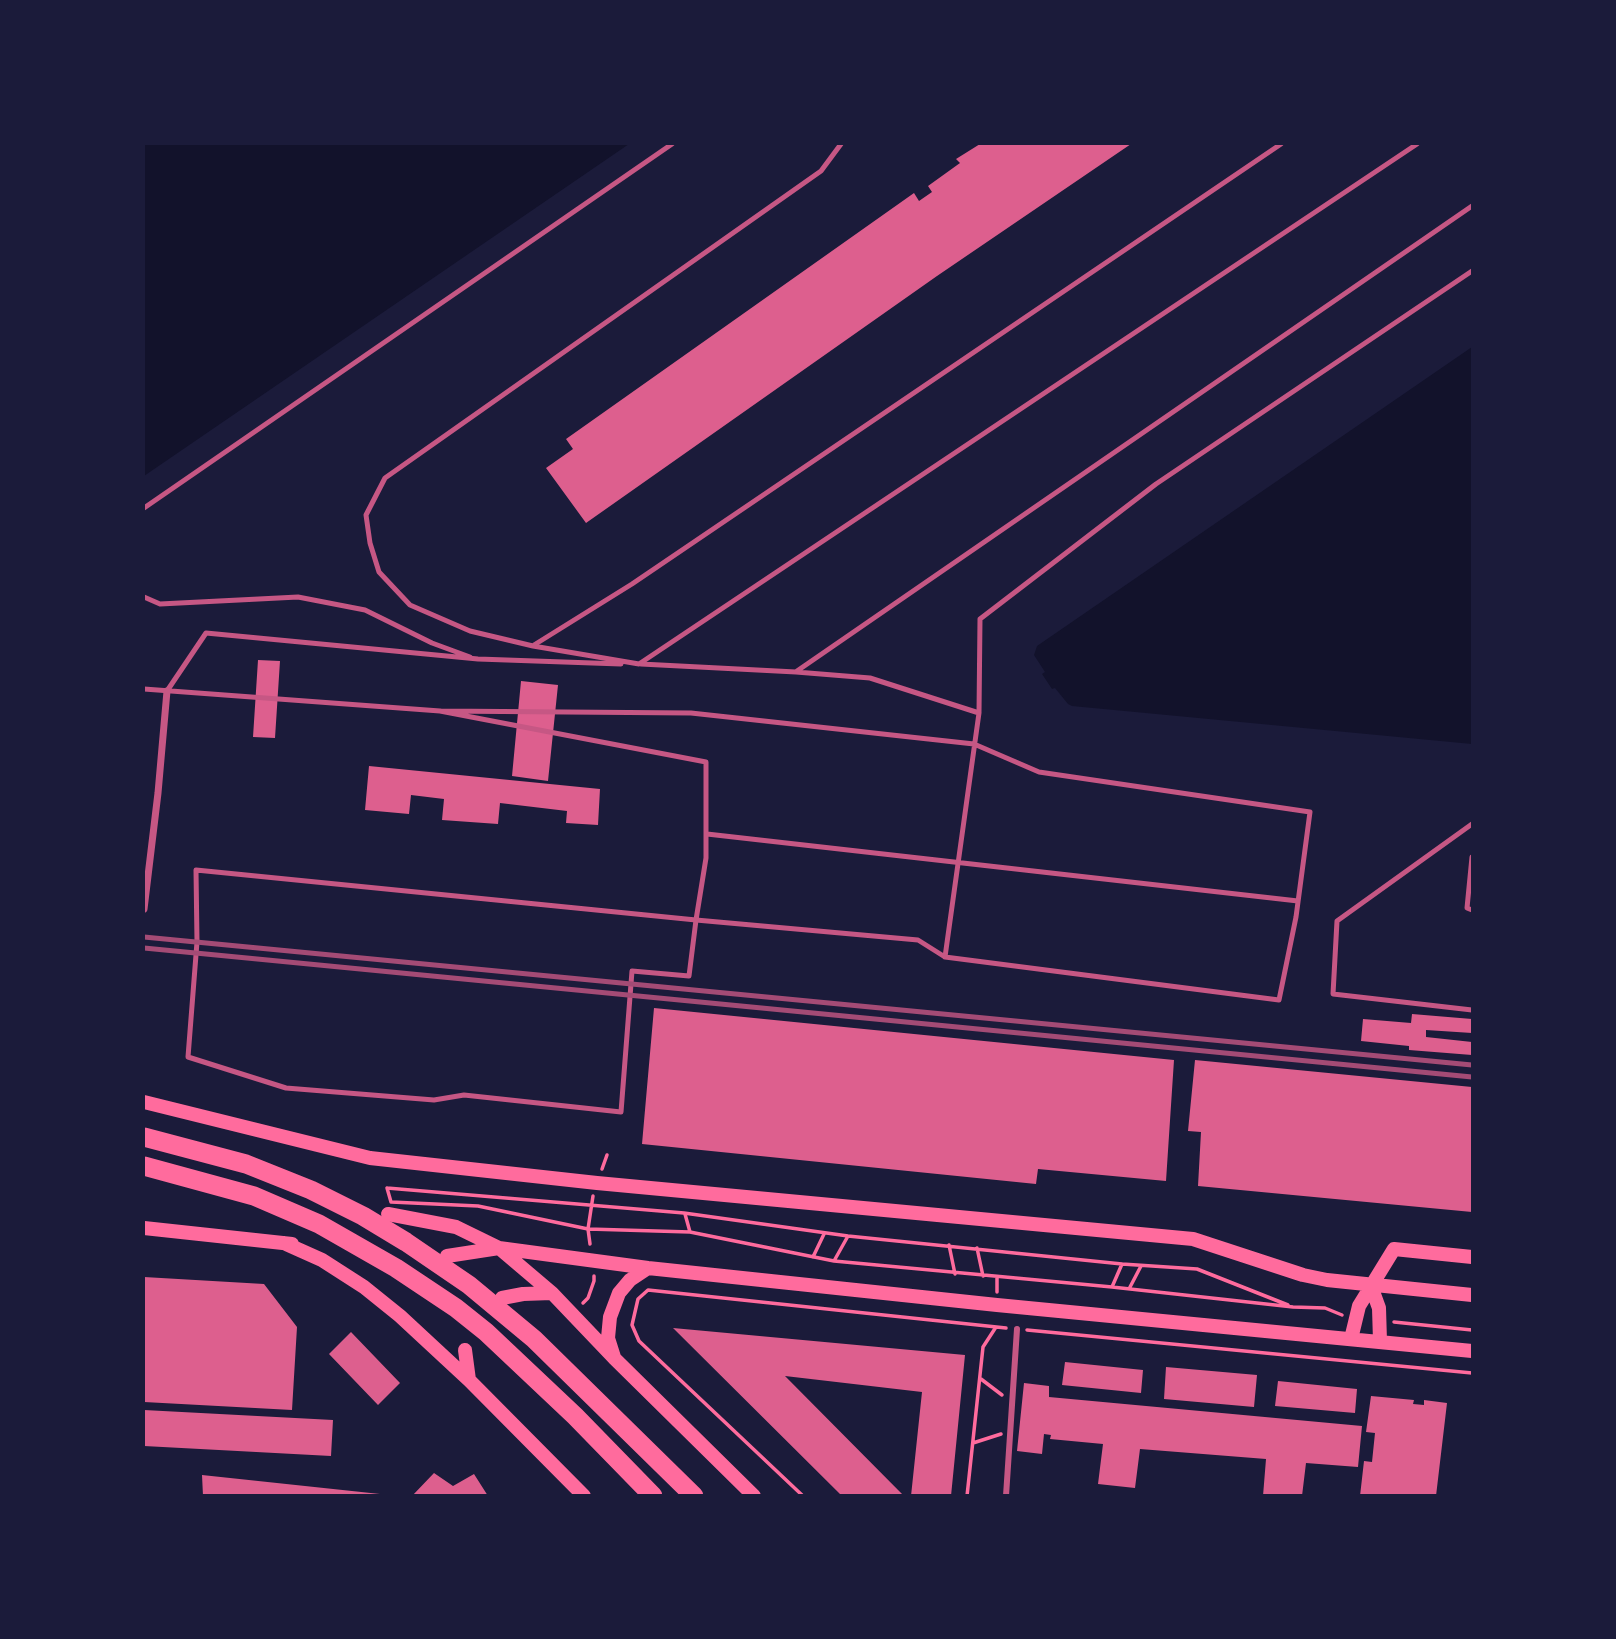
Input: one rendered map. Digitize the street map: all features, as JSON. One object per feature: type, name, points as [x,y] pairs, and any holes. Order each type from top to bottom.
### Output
[{"type":"highway","points":[[144,1137],[246,1164],[311,1190],[363,1216],[406,1242],[501,1310],[656,1456],[694,1496]]},
{"type":"highway","points":[[144,1166],[254,1196],[319,1224],[396,1268],[456,1308],[486,1332],[575,1416],[653,1496]]},
{"type":"main road","points":[[144,1102],[370,1158],[597,1183],[1193,1239],[1303,1275],[1371,1286],[1472,1295]]},
{"type":"main road","points":[[387,1214],[456,1227],[499,1248],[552,1293],[754,1496]]},
{"type":"main road","points":[[144,1228],[308,1246]]},
{"type":"main road","points":[[284,1243],[322,1260],[365,1287],[400,1316],[469,1380],[584,1496]]},
{"type":"main road","points":[[447,1256],[499,1248],[648,1268],[997,1305],[1472,1351]]},
{"type":"main road","points":[[1351,1339],[1359,1306],[1394,1249],[1472,1256]]},
{"type":"main road","points":[[614,1358],[608,1338],[610,1317],[619,1293],[630,1280],[648,1268]]},
{"type":"main road","points":[[1371,1286],[1379,1308],[1380,1341]]},
{"type":"main road","points":[[502,1298],[552,1293]]},
{"type":"main road","points":[[465,1350],[469,1380]]},
{"type":"street","points":[[144,909],[167,691]]},
{"type":"street","points":[[1006,1496],[1017,1329]]},
{"type":"lane","points":[[144,508],[672,144]]},
{"type":"lane","points":[[841,144],[821,171],[385,478],[366,515],[370,543],[379,572],[410,606],[470,631],[533,646],[639,664],[1417,144]]},
{"type":"lane","points":[[533,646],[632,584],[1281,144]]},
{"type":"lane","points":[[796,672],[1472,206]]},
{"type":"lane","points":[[945,957],[979,713],[980,619],[1156,484],[1472,271]]},
{"type":"lane","points":[[144,597],[160,604],[298,597],[365,610],[432,643],[478,659]]},
{"type":"lane","points":[[167,691],[206,633],[478,659],[639,664],[870,678],[979,713]]},
{"type":"lane","points":[[144,689],[440,711],[691,713],[974,744],[1039,772],[1310,812],[1298,901],[1279,1000],[945,957],[918,940],[696,920],[196,870],[197,942],[188,1057],[286,1088],[434,1100],[464,1095],[621,1112],[632,971],[689,976],[696,920],[706,858],[705,762],[440,711]]},
{"type":"lane","points":[[1472,824],[1337,921],[1333,994],[1472,1010]]},
{"type":"lane","points":[[707,834],[1298,901]]},
{"type":"lane","points":[[1472,857],[1467,908],[1472,910]]},
{"type":"path","points":[[1293,1307],[1197,1269],[848,1236],[684,1213],[387,1188],[391,1202],[478,1206],[588,1229],[690,1232],[834,1261],[1293,1307],[1325,1308],[1356,1318]]},
{"type":"path","points":[[684,1213],[690,1232]]},
{"type":"path","points":[[813,1257],[825,1233]]},
{"type":"path","points":[[834,1261],[848,1236]]},
{"type":"path","points":[[948,1245],[955,1274]]},
{"type":"path","points":[[977,1248],[984,1277]]},
{"type":"path","points":[[1112,1287],[1122,1264]]},
{"type":"path","points":[[1129,1289],[1141,1265]]},
{"type":"path","points":[[803,1496],[639,1341],[632,1325],[638,1300],[648,1290],[1472,1373]]},
{"type":"path","points":[[967,1496],[983,1347],[996,1327],[997,1305]]},
{"type":"path","points":[[1380,1320],[1472,1329]]},
{"type":"path","points":[[979,1378],[1012,1403]]},
{"type":"path","points":[[973,1443],[1010,1431]]},
{"type":"shaded area","points":[[144,144],[629,144],[144,476]]},
{"type":"shaded area","points":[[1472,347],[1472,744],[1072,706],[1055,688],[1052,689],[1034,655],[1037,646]]},
{"type":"building","points":[[980,144],[1131,144],[937,276],[586,523],[546,468],[573,449],[566,439],[914,193],[919,201],[932,192],[928,186],[960,163],[956,159]]},
{"type":"building","points":[[258,660],[280,661],[275,738],[253,737]]},
{"type":"building","points":[[521,681],[558,685],[548,781],[512,776]]},
{"type":"building","points":[[369,766],[600,789],[598,825],[566,823],[567,811],[500,803],[498,824],[442,820],[444,799],[411,795],[409,814],[365,810]]},
{"type":"building","points":[[654,1008],[1174,1060],[1166,1181],[1038,1169],[1036,1184],[642,1144]]},
{"type":"building","points":[[1412,1014],[1472,1019],[1472,1033],[1426,1030],[1426,1037],[1472,1042],[1472,1055],[1409,1050],[1409,1046],[1361,1041],[1363,1019],[1411,1023]]},
{"type":"building","points":[[1195,1060],[1472,1087],[1472,1212],[1198,1186],[1201,1132],[1188,1131]]},
{"type":"building","points":[[144,1277],[264,1284],[297,1327],[292,1410],[144,1402]]},
{"type":"building","points":[[673,1328],[965,1355],[951,1496],[911,1496],[922,1392],[785,1376],[904,1496],[842,1496]]},
{"type":"building","points":[[351,1332],[400,1383],[378,1405],[329,1354]]},
{"type":"building","points":[[1065,1362],[1143,1370],[1141,1393],[1062,1385]]},
{"type":"building","points":[[1166,1367],[1257,1375],[1254,1407],[1164,1399]]},
{"type":"building","points":[[1278,1381],[1357,1389],[1355,1413],[1275,1406]]},
{"type":"building","points":[[1024,1383],[1049,1386],[1049,1397],[1362,1426],[1358,1467],[1306,1463],[1302,1496],[1263,1496],[1266,1459],[1140,1449],[1135,1488],[1098,1484],[1103,1444],[1050,1439],[1051,1435],[1044,1434],[1042,1454],[1017,1451]]},
{"type":"building","points":[[1371,1396],[1414,1400],[1413,1404],[1424,1405],[1424,1400],[1447,1403],[1436,1496],[1360,1496],[1364,1461],[1372,1462],[1375,1433],[1366,1432]]},
{"type":"building","points":[[144,1410],[333,1420],[331,1456],[144,1446]]},
{"type":"building","points":[[434,1473],[453,1486],[474,1474],[488,1496],[412,1496]]},
{"type":"building","points":[[202,1475],[380,1494],[380,1496],[203,1496]]},
{"type":"railway","points":[[144,937],[1472,1065]]},
{"type":"railway","points":[[144,948],[1472,1077]]}]
